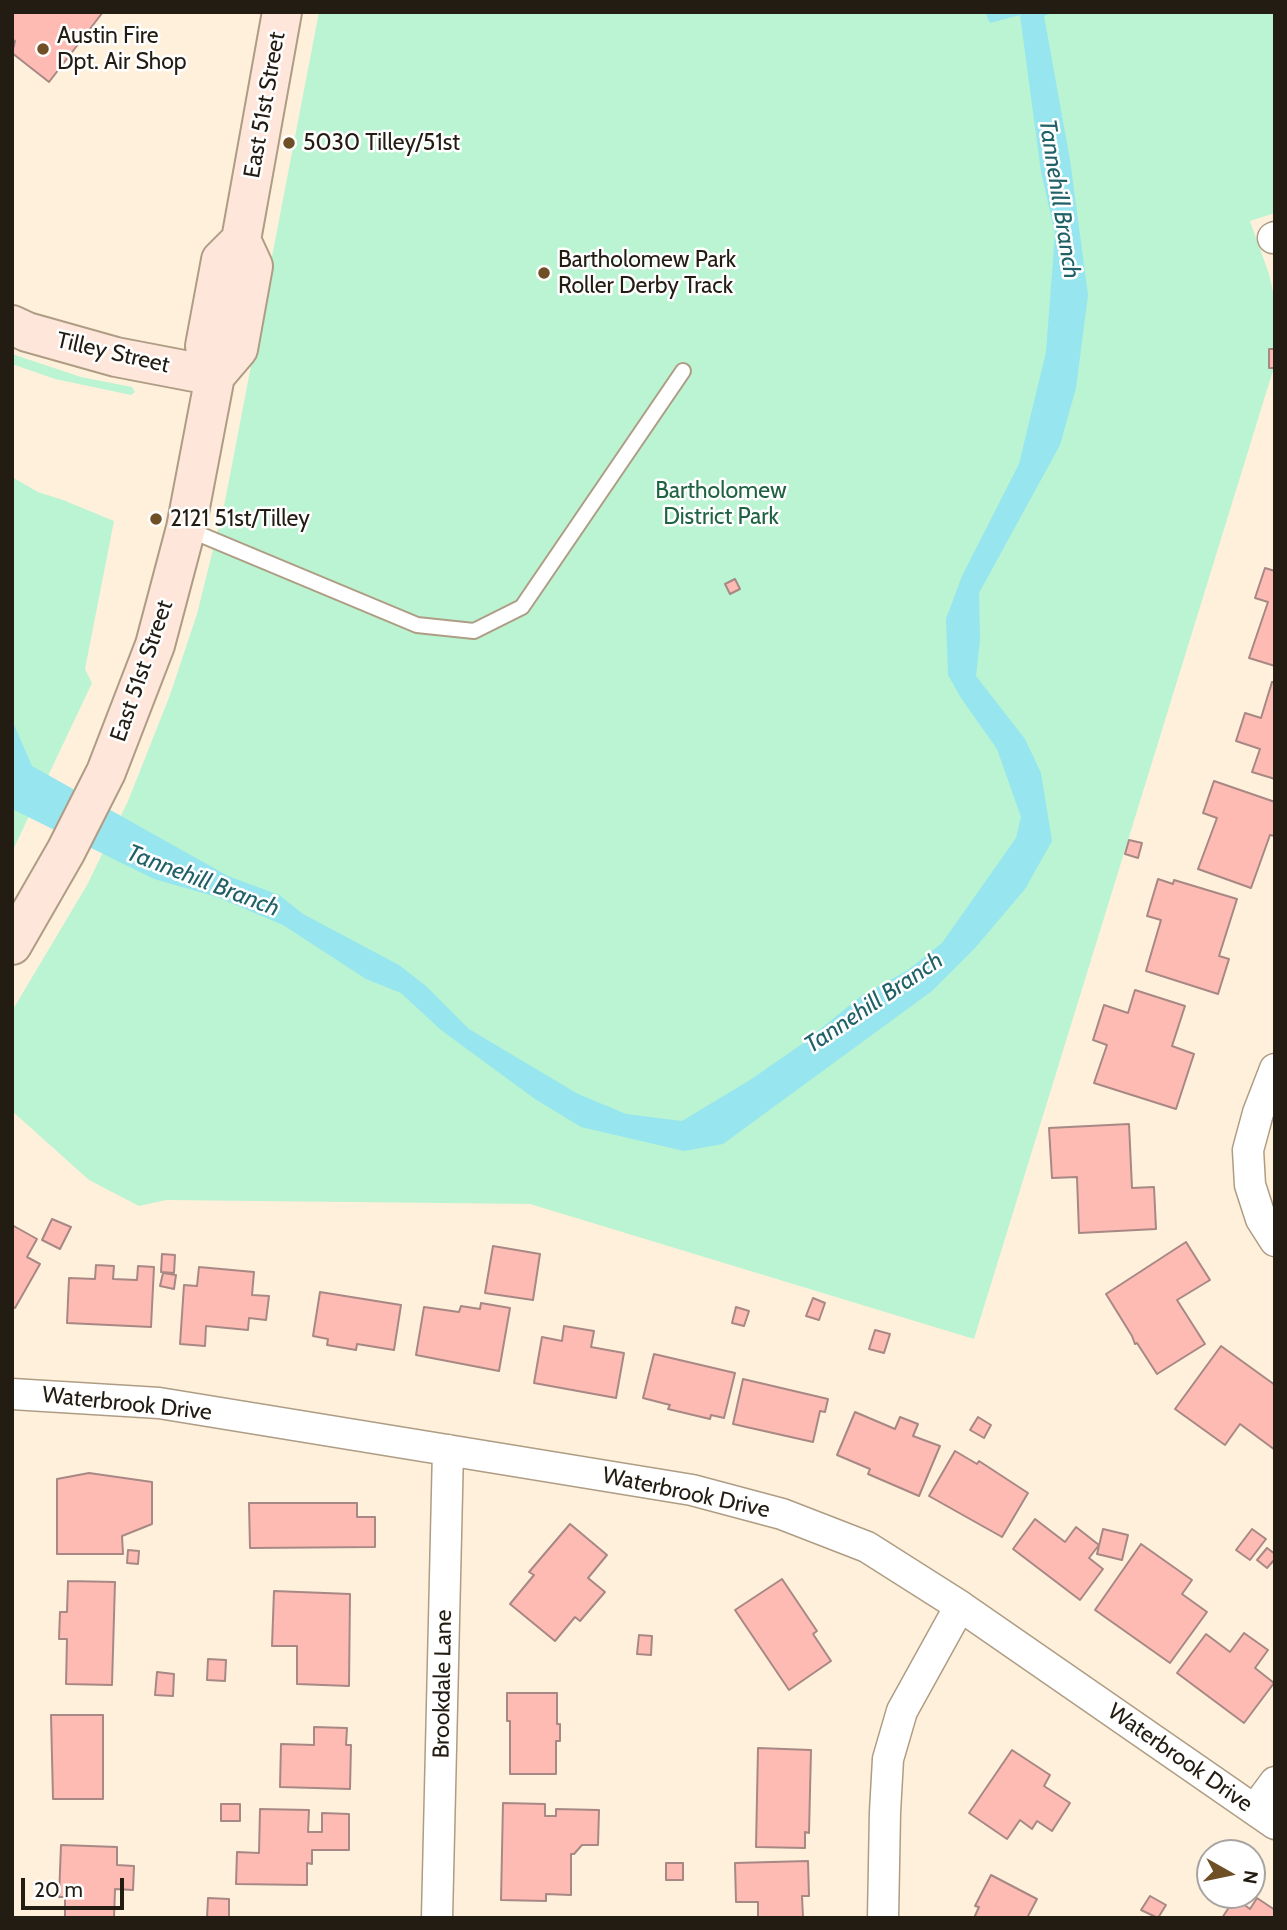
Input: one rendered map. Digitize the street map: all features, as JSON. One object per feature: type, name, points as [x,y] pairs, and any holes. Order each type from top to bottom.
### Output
[{"type":"main road","name":"East 51st Street","points":[[12,945],[106,772],[155,645],[186,528],[215,376],[238,349],[253,267],[241,240],[282,12]]},
{"type":"main road","name":"Tilley Street","points":[[12,325],[27,332],[116,357],[215,376]]},
{"type":"street","points":[[1275,1069],[1258,1113],[1248,1150],[1250,1185],[1261,1219],[1275,1241]]},
{"type":"street","name":"Waterbrook Drive","points":[[12,1394],[159,1403],[692,1490],[782,1514],[867,1547],[960,1606],[1265,1817]]},
{"type":"street","name":"Brookdale Lane","points":[[437,1918],[448,1450]]},
{"type":"street","points":[[883,1918],[888,1759],[902,1711],[960,1606]]},
{"type":"street","points":[[1265,1817],[1275,1782]]},
{"type":"lane","points":[[186,528],[417,625],[474,631],[522,607],[684,372]]},
{"type":"green space","name":"Bartholomew District Park","points":[[319,12],[1275,12],[1275,213],[1250,221],[1269,274],[1275,301],[1275,364],[974,1339],[530,1204],[166,1200],[139,1206],[89,1180],[12,1111],[12,1011],[87,885],[128,801],[170,695],[197,614],[225,501]]},
{"type":"green space","points":[[12,354],[81,377],[132,387],[135,392],[131,395],[55,379],[12,364]]},
{"type":"green space","points":[[12,477],[38,492],[114,521],[85,669],[92,683],[12,852]]},
{"type":"water","name":"Tannehill Branch","points":[[985,12],[1055,12],[1044,16],[1070,160],[1088,295],[1076,388],[1060,445],[979,593],[980,640],[976,676],[1025,739],[1041,773],[1052,841],[1025,889],[975,948],[932,991],[723,1144],[684,1151],[581,1127],[535,1099],[441,1030],[401,993],[366,979],[283,925],[217,897],[154,879],[12,809],[12,720],[32,766],[228,876],[279,895],[303,914],[399,965],[426,986],[469,1029],[578,1094],[626,1114],[682,1121],[750,1080],[802,1044],[861,996],[908,970],[942,943],[1016,838],[1021,817],[997,749],[948,675],[946,619],[962,576],[1019,464],[1046,352],[1055,233],[1041,172],[1020,15],[990,23]]},
{"type":"building","name":"Austin Fire Dpt. Air Shop","points":[[12,12],[103,12],[49,82],[12,53],[15,41],[12,39]]},
{"type":"building","points":[[1269,349],[1275,349],[1275,368],[1269,368]]},
{"type":"building","points":[[1265,568],[1275,571],[1275,666],[1249,658],[1268,602],[1255,598]]},
{"type":"building","points":[[735,579],[740,589],[730,594],[725,584]]},
{"type":"building","points":[[1272,682],[1275,682],[1275,779],[1252,772],[1260,749],[1236,741],[1245,713],[1261,718]]},
{"type":"building","points":[[1214,781],[1275,802],[1275,836],[1270,835],[1251,888],[1198,869],[1217,818],[1203,813]]},
{"type":"building","points":[[1129,840],[1142,843],[1138,858],[1125,854]]},
{"type":"building","points":[[1158,879],[1173,884],[1174,880],[1237,899],[1219,956],[1229,959],[1218,994],[1146,971],[1161,920],[1147,916]]},
{"type":"building","points":[[1135,990],[1185,1006],[1172,1046],[1194,1054],[1176,1109],[1094,1083],[1107,1045],[1093,1040],[1104,1005],[1128,1013]]},
{"type":"building","points":[[1129,1124],[1132,1188],[1154,1187],[1156,1229],[1079,1233],[1077,1177],[1052,1178],[1049,1128]]},
{"type":"building","points":[[52,1219],[71,1227],[60,1249],[42,1240]]},
{"type":"building","points":[[12,1225],[37,1239],[27,1257],[40,1264],[15,1308],[12,1306]]},
{"type":"building","points":[[1186,1242],[1210,1280],[1177,1300],[1205,1344],[1157,1374],[1137,1343],[1135,1344],[1106,1294]]},
{"type":"building","points":[[493,1246],[540,1254],[533,1300],[485,1293]]},
{"type":"building","points":[[162,1254],[175,1255],[174,1273],[161,1272]]},
{"type":"building","points":[[96,1265],[114,1266],[113,1279],[137,1280],[138,1266],[154,1267],[151,1327],[67,1323],[69,1278],[95,1279]]},
{"type":"building","points":[[199,1267],[254,1272],[252,1295],[269,1296],[266,1320],[249,1318],[248,1330],[206,1326],[205,1346],[180,1344],[184,1285],[197,1286]]},
{"type":"building","points":[[163,1273],[176,1275],[174,1289],[160,1286]]},
{"type":"building","points":[[320,1292],[401,1305],[394,1350],[357,1344],[356,1350],[327,1345],[328,1339],[313,1336]]},
{"type":"building","points":[[813,1298],[825,1303],[819,1320],[806,1316]]},
{"type":"building","points":[[481,1303],[510,1308],[499,1371],[416,1355],[424,1307],[459,1312],[461,1306],[480,1309]]},
{"type":"building","points":[[736,1307],[749,1311],[744,1326],[732,1323]]},
{"type":"building","points":[[564,1326],[594,1331],[591,1347],[624,1353],[616,1398],[534,1383],[542,1337],[562,1341]]},
{"type":"building","points":[[875,1330],[890,1334],[884,1353],[869,1349]]},
{"type":"building","points":[[1221,1346],[1275,1385],[1275,1450],[1240,1424],[1225,1445],[1175,1409]]},
{"type":"building","points":[[654,1354],[735,1373],[724,1418],[711,1415],[710,1419],[668,1409],[670,1405],[643,1398]]},
{"type":"building","points":[[743,1379],[828,1399],[825,1412],[820,1411],[813,1442],[733,1424]]},
{"type":"building","points":[[855,1412],[895,1429],[900,1417],[918,1424],[913,1436],[940,1446],[919,1496],[868,1474],[870,1469],[837,1455]]},
{"type":"building","points":[[978,1417],[991,1425],[984,1438],[970,1430]]},
{"type":"building","points":[[955,1451],[977,1464],[979,1461],[1028,1493],[1002,1537],[929,1496]]},
{"type":"building","points":[[89,1473],[152,1482],[152,1524],[122,1536],[123,1554],[57,1554],[57,1479]]},
{"type":"building","points":[[249,1503],[357,1503],[357,1517],[375,1517],[375,1547],[250,1548]]},
{"type":"building","points":[[1035,1519],[1065,1542],[1076,1527],[1099,1545],[1089,1558],[1103,1569],[1080,1600],[1013,1549]]},
{"type":"building","points":[[570,1524],[607,1555],[588,1578],[605,1592],[580,1621],[575,1617],[555,1641],[510,1604],[534,1575],[529,1572]]},
{"type":"building","points":[[1103,1529],[1128,1535],[1122,1560],[1097,1554]]},
{"type":"building","points":[[1252,1529],[1266,1539],[1250,1560],[1236,1550]]},
{"type":"building","points":[[1141,1544],[1192,1580],[1182,1594],[1207,1612],[1170,1663],[1095,1610]]},
{"type":"building","points":[[1267,1548],[1275,1554],[1275,1559],[1267,1568],[1257,1560]]},
{"type":"building","points":[[128,1550],[139,1551],[138,1564],[127,1563]]},
{"type":"building","points":[[782,1579],[817,1631],[813,1634],[831,1661],[789,1690],[735,1610]]},
{"type":"building","points":[[68,1581],[115,1582],[112,1685],[66,1684],[67,1639],[59,1639],[60,1612],[67,1612]]},
{"type":"building","points":[[274,1591],[350,1594],[349,1686],[297,1684],[297,1646],[272,1646]]},
{"type":"building","points":[[1244,1633],[1268,1650],[1255,1668],[1274,1683],[1244,1723],[1177,1673],[1206,1634],[1230,1652]]},
{"type":"building","points":[[639,1635],[652,1636],[651,1655],[637,1654]]},
{"type":"building","points":[[208,1659],[226,1660],[225,1681],[207,1680]]},
{"type":"building","points":[[157,1672],[174,1674],[173,1696],[155,1695]]},
{"type":"building","points":[[507,1693],[557,1693],[560,1741],[556,1741],[556,1774],[510,1774]]},
{"type":"building","points":[[51,1715],[103,1715],[103,1799],[53,1799]]},
{"type":"building","points":[[314,1727],[347,1728],[346,1745],[351,1745],[350,1789],[280,1787],[281,1744],[314,1745]]},
{"type":"building","points":[[758,1748],[811,1750],[809,1833],[805,1832],[805,1848],[756,1847]]},
{"type":"building","points":[[1012,1750],[1050,1775],[1044,1786],[1070,1803],[1052,1831],[1037,1821],[1032,1829],[1020,1820],[1007,1839],[969,1813]]},
{"type":"building","points":[[503,1803],[545,1804],[545,1816],[556,1816],[556,1809],[599,1810],[598,1845],[582,1845],[571,1854],[571,1895],[546,1894],[546,1901],[501,1900]]},
{"type":"building","points":[[221,1804],[240,1804],[240,1821],[221,1821]]},
{"type":"building","points":[[260,1809],[309,1810],[308,1832],[322,1832],[322,1813],[349,1814],[349,1850],[312,1850],[312,1864],[307,1863],[307,1885],[236,1884],[237,1852],[259,1853]]},
{"type":"building","points":[[61,1845],[117,1847],[117,1865],[134,1866],[133,1890],[115,1889],[114,1918],[65,1918],[65,1897],[59,1897]]},
{"type":"building","points":[[808,1861],[809,1896],[802,1896],[803,1918],[758,1918],[758,1902],[736,1902],[735,1863]]},
{"type":"building","points":[[666,1863],[683,1863],[683,1880],[666,1880]]},
{"type":"building","points":[[991,1875],[1037,1899],[1027,1918],[974,1918],[979,1907],[975,1906]]},
{"type":"building","points":[[1150,1896],[1166,1905],[1158,1918],[1141,1910]]},
{"type":"building","points":[[208,1898],[229,1899],[229,1918],[207,1918]]},
{"type":"building","points":[[1266,1904],[1275,1910],[1275,1918],[1222,1918],[1228,1909],[1266,1909]]},
{"type":"place","name":"Austin Fire Dpt. Air Shop","points":[[43,49]]},
{"type":"place","name":"5030 Tilley/51st","points":[[289,143]]},
{"type":"place","name":"Bartholomew Park Roller Derby Track","points":[[544,273]]},
{"type":"place","name":"2121 51st/Tilley","points":[[156,519]]}]
